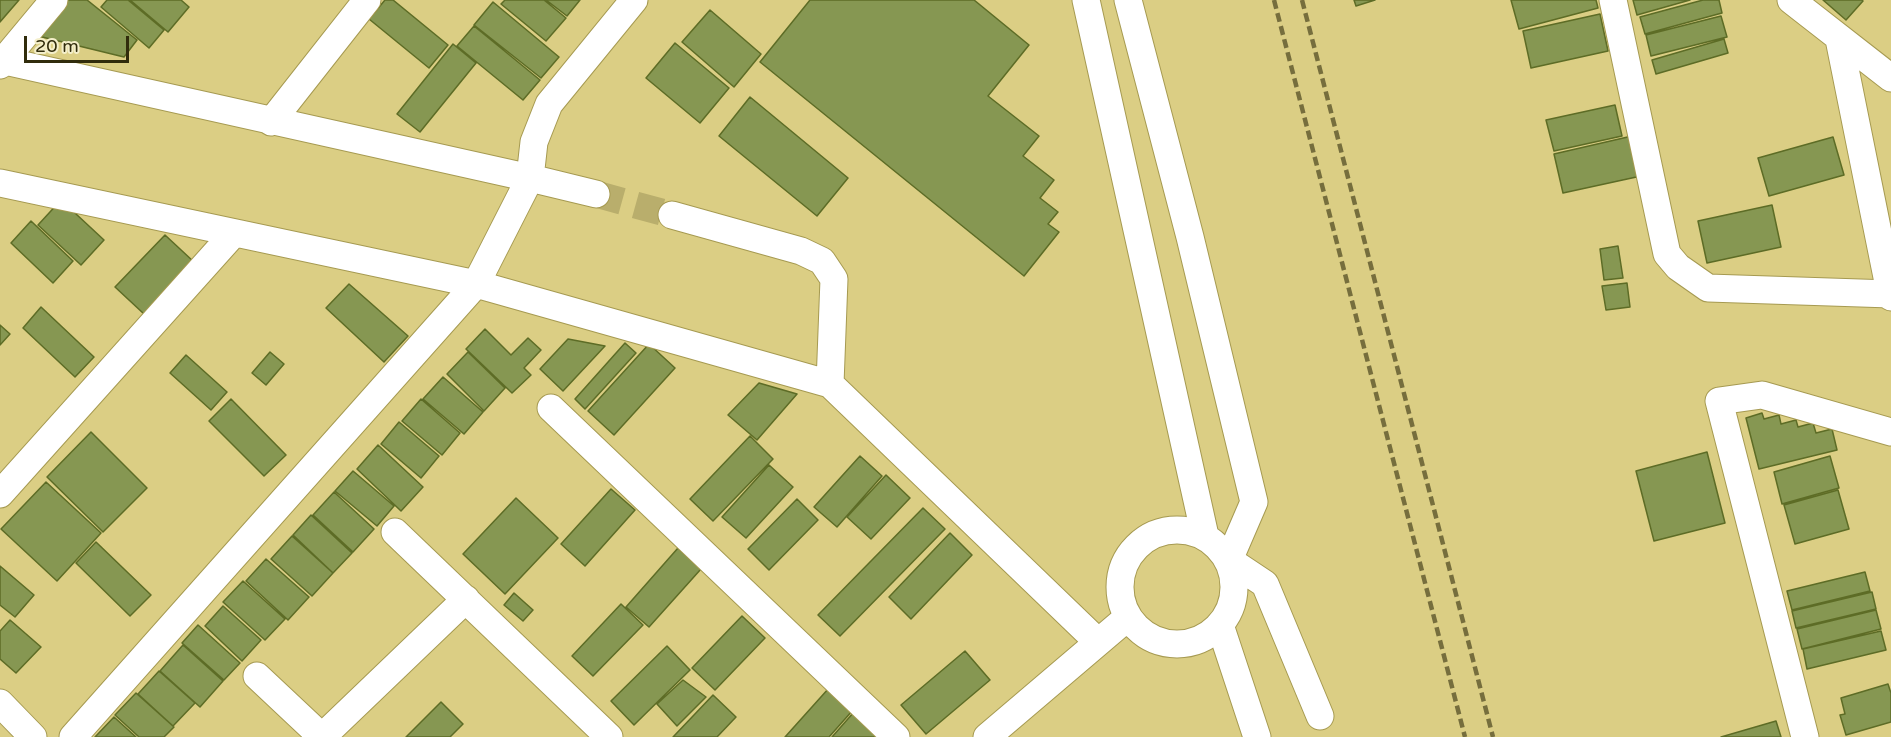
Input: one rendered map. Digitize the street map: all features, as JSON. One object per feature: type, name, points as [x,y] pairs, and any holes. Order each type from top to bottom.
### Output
[{"type":"street","points":[[54,0],[2,63],[596,194]]},
{"type":"street","points":[[271,122],[367,0]]},
{"type":"street","points":[[73,737],[476,284],[530,178],[534,142],[549,104],[634,0]]},
{"type":"street","points":[[1086,0],[1205,536]]},
{"type":"street","points":[[1128,0],[1190,237],[1254,502],[1229,560]]},
{"type":"street","points":[[1613,0],[1667,254],[1678,267],[1708,288],[1891,295],[1839,39]]},
{"type":"street","points":[[1791,0],[1891,78]]},
{"type":"street","points":[[6,192],[234,233],[476,284],[830,384],[1097,642]]},
{"type":"street","points":[[672,215],[801,251],[822,261],[834,279],[830,384]]},
{"type":"street","points":[[0,494],[234,233]]},
{"type":"street","points":[[1805,737],[1719,401],[1762,395],[1891,432]]},
{"type":"street","points":[[551,408],[896,737]]},
{"type":"street","points":[[1171,530],[1189,530],[1205,536],[1219,546],[1229,560],[1234,577],[1235,594],[1230,611],[1220,625],[1207,636],[1191,643],[1173,645],[1156,641],[1140,631],[1128,617],[1121,598],[1120,580],[1126,561],[1137,546],[1152,535],[1171,530]]},
{"type":"street","points":[[395,532],[609,737]]},
{"type":"street","points":[[1229,560],[1265,584],[1320,716]]},
{"type":"street","points":[[257,676],[322,737],[466,599]]},
{"type":"street","points":[[987,737],[1128,617]]},
{"type":"street","points":[[1220,625],[1257,737]]},
{"type":"street","points":[[0,704],[33,737]]},
{"type":"building","points":[[0,0],[19,0],[0,22]]},
{"type":"building","points":[[66,0],[87,0],[137,40],[124,57],[38,36]]},
{"type":"building","points":[[107,0],[128,0],[164,30],[149,48],[101,7]]},
{"type":"building","points":[[130,0],[181,0],[189,7],[168,32]]},
{"type":"building","points":[[385,0],[393,0],[448,45],[429,68],[369,19]]},
{"type":"building","points":[[505,0],[544,0],[566,18],[546,41],[501,4]]},
{"type":"building","points":[[546,0],[580,0],[567,16]]},
{"type":"building","points":[[810,0],[974,0],[1029,45],[988,96],[1039,136],[1023,156],[1054,180],[1040,198],[1058,212],[1048,224],[1059,232],[1024,276],[760,62]]},
{"type":"building","points":[[1354,0],[1375,0],[1356,6]]},
{"type":"building","points":[[1511,0],[1596,0],[1598,8],[1519,29]]},
{"type":"building","points":[[1633,0],[1690,0],[1637,15]]},
{"type":"building","points":[[1703,0],[1719,0],[1722,13],[1645,34],[1640,17]]},
{"type":"building","points":[[1823,0],[1862,0],[1863,1],[1846,20]]},
{"type":"building","points":[[493,2],[559,57],[541,78],[474,25]]},
{"type":"building","points":[[710,10],[761,54],[734,87],[682,42]]},
{"type":"building","points":[[1600,14],[1608,51],[1531,68],[1523,31]]},
{"type":"building","points":[[1721,16],[1727,37],[1651,56],[1646,35]]},
{"type":"building","points":[[474,26],[540,80],[523,100],[457,46]]},
{"type":"building","points":[[1724,39],[1728,53],[1656,74],[1652,60]]},
{"type":"building","points":[[675,43],[729,88],[700,123],[646,78]]},
{"type":"building","points":[[453,44],[476,63],[420,132],[397,114]]},
{"type":"building","points":[[750,97],[848,178],[817,216],[719,136]]},
{"type":"building","points":[[1615,105],[1622,136],[1554,151],[1546,120]]},
{"type":"building","points":[[1632,136],[1641,176],[1563,193],[1554,154]]},
{"type":"building","points":[[1833,137],[1844,175],[1769,196],[1758,158]]},
{"type":"building","points":[[61,200],[104,240],[81,265],[38,225]]},
{"type":"building","points":[[1772,205],[1781,247],[1707,263],[1698,221]]},
{"type":"building","points":[[31,221],[73,261],[53,283],[11,243]]},
{"type":"building","points":[[165,235],[194,262],[144,314],[115,287]]},
{"type":"building","points":[[1618,246],[1623,278],[1604,280],[1600,249]]},
{"type":"building","points":[[1627,283],[1630,307],[1606,310],[1602,286]]},
{"type":"building","points":[[349,284],[408,336],[384,362],[326,308]]},
{"type":"building","points":[[41,307],[94,357],[75,377],[23,328]]},
{"type":"building","points":[[0,325],[10,334],[0,345]]},
{"type":"building","points":[[485,329],[511,355],[528,338],[541,350],[524,368],[531,375],[512,393],[466,349]]},
{"type":"building","points":[[568,339],[605,346],[563,391],[540,369]]},
{"type":"building","points":[[625,343],[636,353],[585,409],[575,399]]},
{"type":"building","points":[[649,344],[675,368],[614,435],[588,411]]},
{"type":"building","points":[[270,352],[284,364],[266,385],[252,373]]},
{"type":"building","points":[[468,352],[505,388],[484,411],[447,374]]},
{"type":"building","points":[[186,355],[227,392],[211,410],[170,373]]},
{"type":"building","points":[[443,377],[483,412],[464,434],[423,399]]},
{"type":"building","points":[[759,383],[797,394],[757,440],[728,415]]},
{"type":"building","points":[[231,399],[286,455],[264,476],[209,421]]},
{"type":"building","points":[[421,399],[460,433],[442,455],[402,421]]},
{"type":"building","points":[[1762,413],[1764,419],[1779,415],[1781,424],[1796,420],[1798,427],[1813,423],[1816,433],[1832,429],[1837,450],[1759,469],[1746,418]]},
{"type":"building","points":[[399,422],[439,456],[421,478],[381,444]]},
{"type":"building","points":[[91,432],[147,488],[103,532],[47,477]]},
{"type":"building","points":[[750,436],[773,459],[713,521],[690,499]]},
{"type":"building","points":[[378,445],[423,487],[401,511],[357,469]]},
{"type":"building","points":[[1707,452],[1725,523],[1654,541],[1636,471]]},
{"type":"building","points":[[860,456],[882,476],[837,527],[814,507]]},
{"type":"building","points":[[1830,456],[1839,488],[1782,504],[1774,472]]},
{"type":"building","points":[[769,465],[793,487],[746,538],[722,517]]},
{"type":"building","points":[[353,471],[394,506],[377,526],[335,491]]},
{"type":"building","points":[[886,475],[910,498],[871,539],[847,517]]},
{"type":"building","points":[[46,482],[101,533],[57,581],[1,529]]},
{"type":"building","points":[[611,489],[635,510],[585,566],[561,544]]},
{"type":"building","points":[[1838,490],[1849,529],[1795,544],[1784,505]]},
{"type":"building","points":[[334,492],[374,529],[353,552],[313,515]]},
{"type":"building","points":[[516,498],[558,538],[505,594],[463,554]]},
{"type":"building","points":[[797,499],[818,520],[769,570],[748,549]]},
{"type":"building","points":[[923,508],[945,529],[840,636],[818,615]]},
{"type":"building","points":[[311,515],[352,553],[333,573],[293,535]]},
{"type":"building","points":[[950,533],[972,555],[911,619],[889,597]]},
{"type":"building","points":[[292,536],[333,573],[312,596],[271,559]]},
{"type":"building","points":[[96,542],[151,595],[130,616],[76,563]]},
{"type":"building","points":[[678,548],[701,569],[649,627],[626,607]]},
{"type":"building","points":[[266,559],[309,597],[288,620],[246,581]]},
{"type":"building","points":[[0,566],[34,595],[15,617],[0,605]]},
{"type":"building","points":[[1865,572],[1870,591],[1792,610],[1787,591]]},
{"type":"building","points":[[243,581],[285,619],[265,640],[223,602]]},
{"type":"building","points":[[1872,592],[1876,609],[1796,628],[1792,611]]},
{"type":"building","points":[[514,593],[533,610],[523,621],[504,605]]},
{"type":"building","points":[[621,604],[643,625],[593,676],[572,656]]},
{"type":"building","points":[[223,606],[261,640],[242,661],[205,626]]},
{"type":"building","points":[[1876,610],[1881,629],[1802,649],[1797,629]]},
{"type":"building","points":[[742,616],[765,638],[715,690],[692,668]]},
{"type":"building","points":[[10,620],[41,647],[16,673],[0,659],[0,631]]},
{"type":"building","points":[[198,625],[240,663],[224,680],[182,643]]},
{"type":"building","points":[[1881,631],[1886,650],[1807,669],[1803,649]]},
{"type":"building","points":[[183,645],[223,681],[200,707],[160,671]]},
{"type":"building","points":[[667,646],[690,670],[634,725],[611,701]]},
{"type":"building","points":[[965,651],[990,680],[926,734],[901,705]]},
{"type":"building","points":[[159,671],[195,703],[173,726],[138,694]]},
{"type":"building","points":[[683,680],[706,697],[677,726],[657,704]]},
{"type":"building","points":[[1888,684],[1891,693],[1891,722],[1846,735],[1840,715],[1845,714],[1841,698]]},
{"type":"building","points":[[829,688],[853,710],[829,737],[785,737]]},
{"type":"building","points":[[136,693],[174,727],[164,737],[139,737],[115,715]]},
{"type":"building","points":[[713,695],[736,717],[717,737],[673,737]]},
{"type":"building","points":[[441,702],[463,724],[450,737],[406,737]]},
{"type":"building","points":[[854,712],[883,737],[832,737]]},
{"type":"building","points":[[114,717],[136,737],[95,737]]},
{"type":"building","points":[[1776,721],[1781,737],[1721,737]]},
{"type":"tunnel","points":[[596,194],[672,215]]},
{"type":"railway","points":[[1274,0],[1465,737]]},
{"type":"railway","points":[[1302,0],[1493,737]]}]
